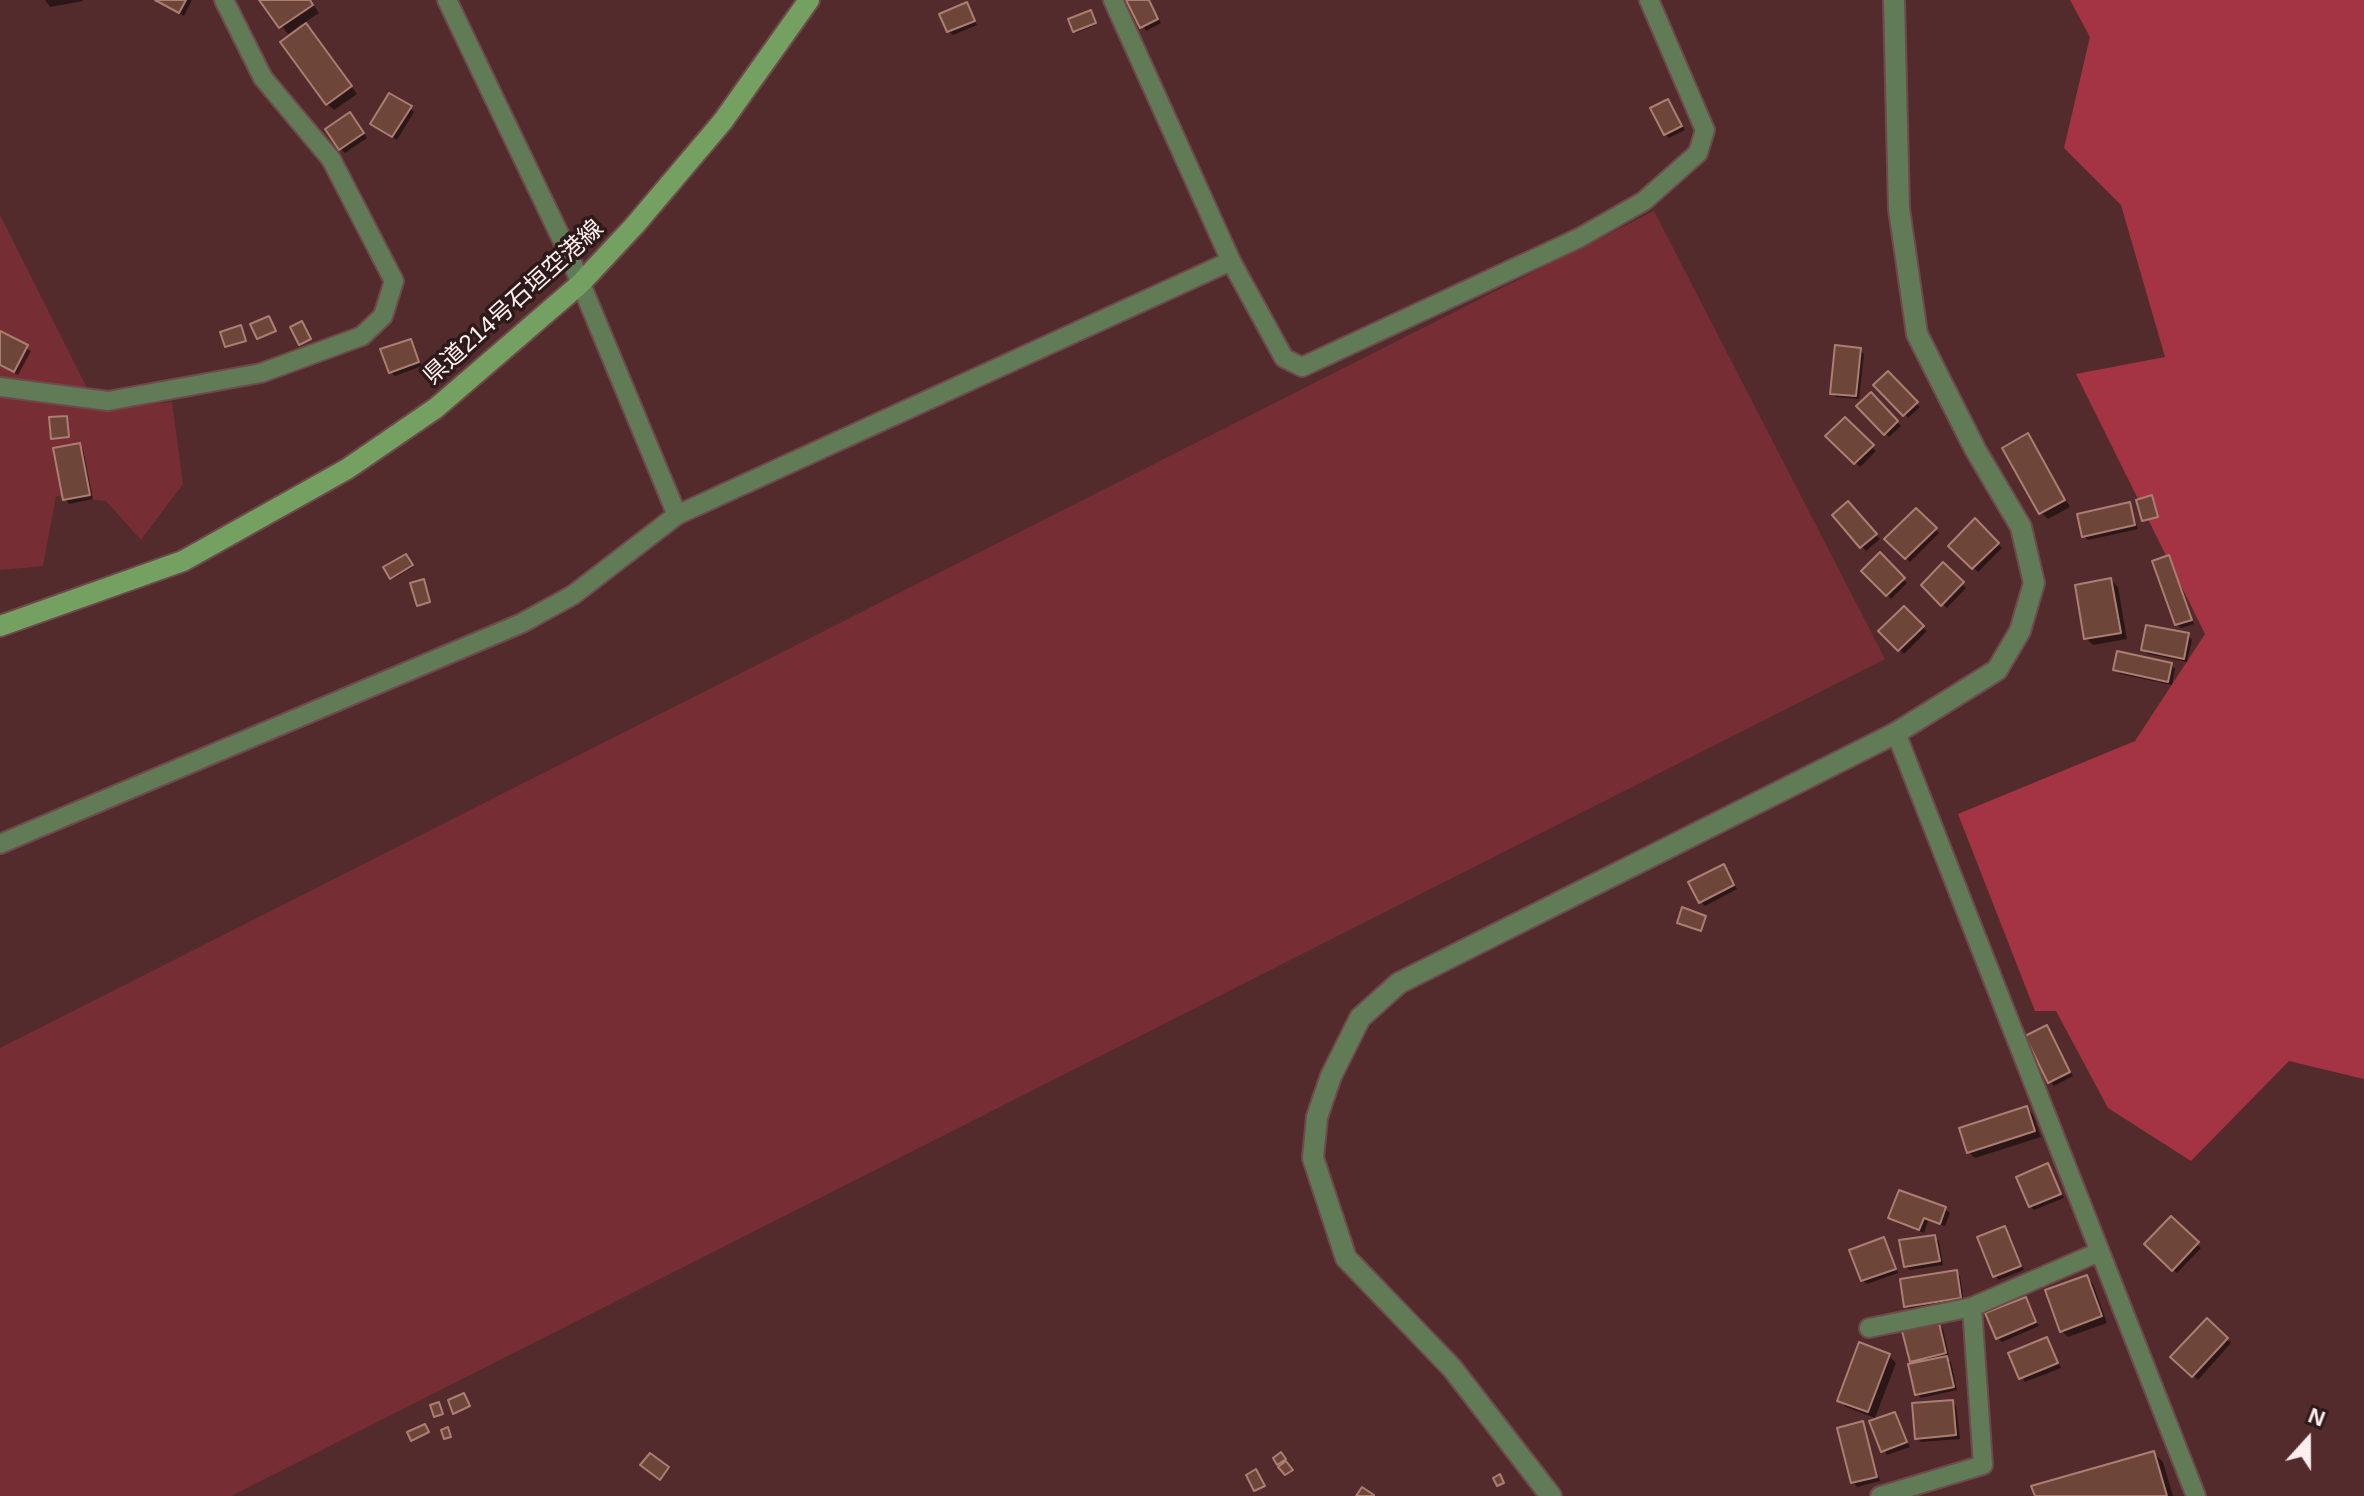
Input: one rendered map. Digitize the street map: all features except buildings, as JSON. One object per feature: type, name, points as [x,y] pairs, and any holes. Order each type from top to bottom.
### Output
[{"type":"main road","name":"県道214号石垣空港線","points":[[0,626],[183,561],[347,469],[436,408],[580,284],[723,121],[809,0]]},
{"type":"street","points":[[0,387],[108,401],[261,373],[362,336],[383,316],[394,281],[331,159],[263,78],[224,0]]},
{"type":"street","points":[[447,0],[580,284],[677,515]]},
{"type":"street","points":[[1113,0],[1231,261],[1284,358],[1302,367],[1339,354],[1505,270],[1579,238],[1644,201],[1698,153],[1705,130],[1649,0]]},
{"type":"street","points":[[1551,1496],[1452,1368],[1346,1258],[1313,1158],[1317,1117],[1331,1076],[1360,1018],[1399,983],[1896,733],[1997,670],[2020,631],[2034,583],[2021,527],[1975,449],[1917,334],[1899,209],[1894,0]]},
{"type":"street","points":[[0,844],[522,623],[573,595],[677,515],[1231,261]]},
{"type":"street","points":[[1896,733],[2196,1496]]},
{"type":"street","points":[[1869,1328],[1972,1307],[2099,1252]]},
{"type":"street","points":[[1880,1496],[1983,1465],[1972,1307]]},
{"type":"shaded area","points":[[2070,0],[2364,0],[2364,1079],[2289,1061],[2191,1161],[2108,1108],[2056,1011],[2035,1011],[1958,814],[2135,741],[2205,634],[2076,374],[2165,357],[2121,205],[2064,148],[2090,37]]},
{"type":"shaded area","points":[[1654,211],[1885,659],[231,1496],[0,1496],[0,1048]]},
{"type":"shaded area","points":[[0,215],[98,410],[172,402],[183,484],[141,540],[106,501],[56,496],[43,566],[0,570]]}]
